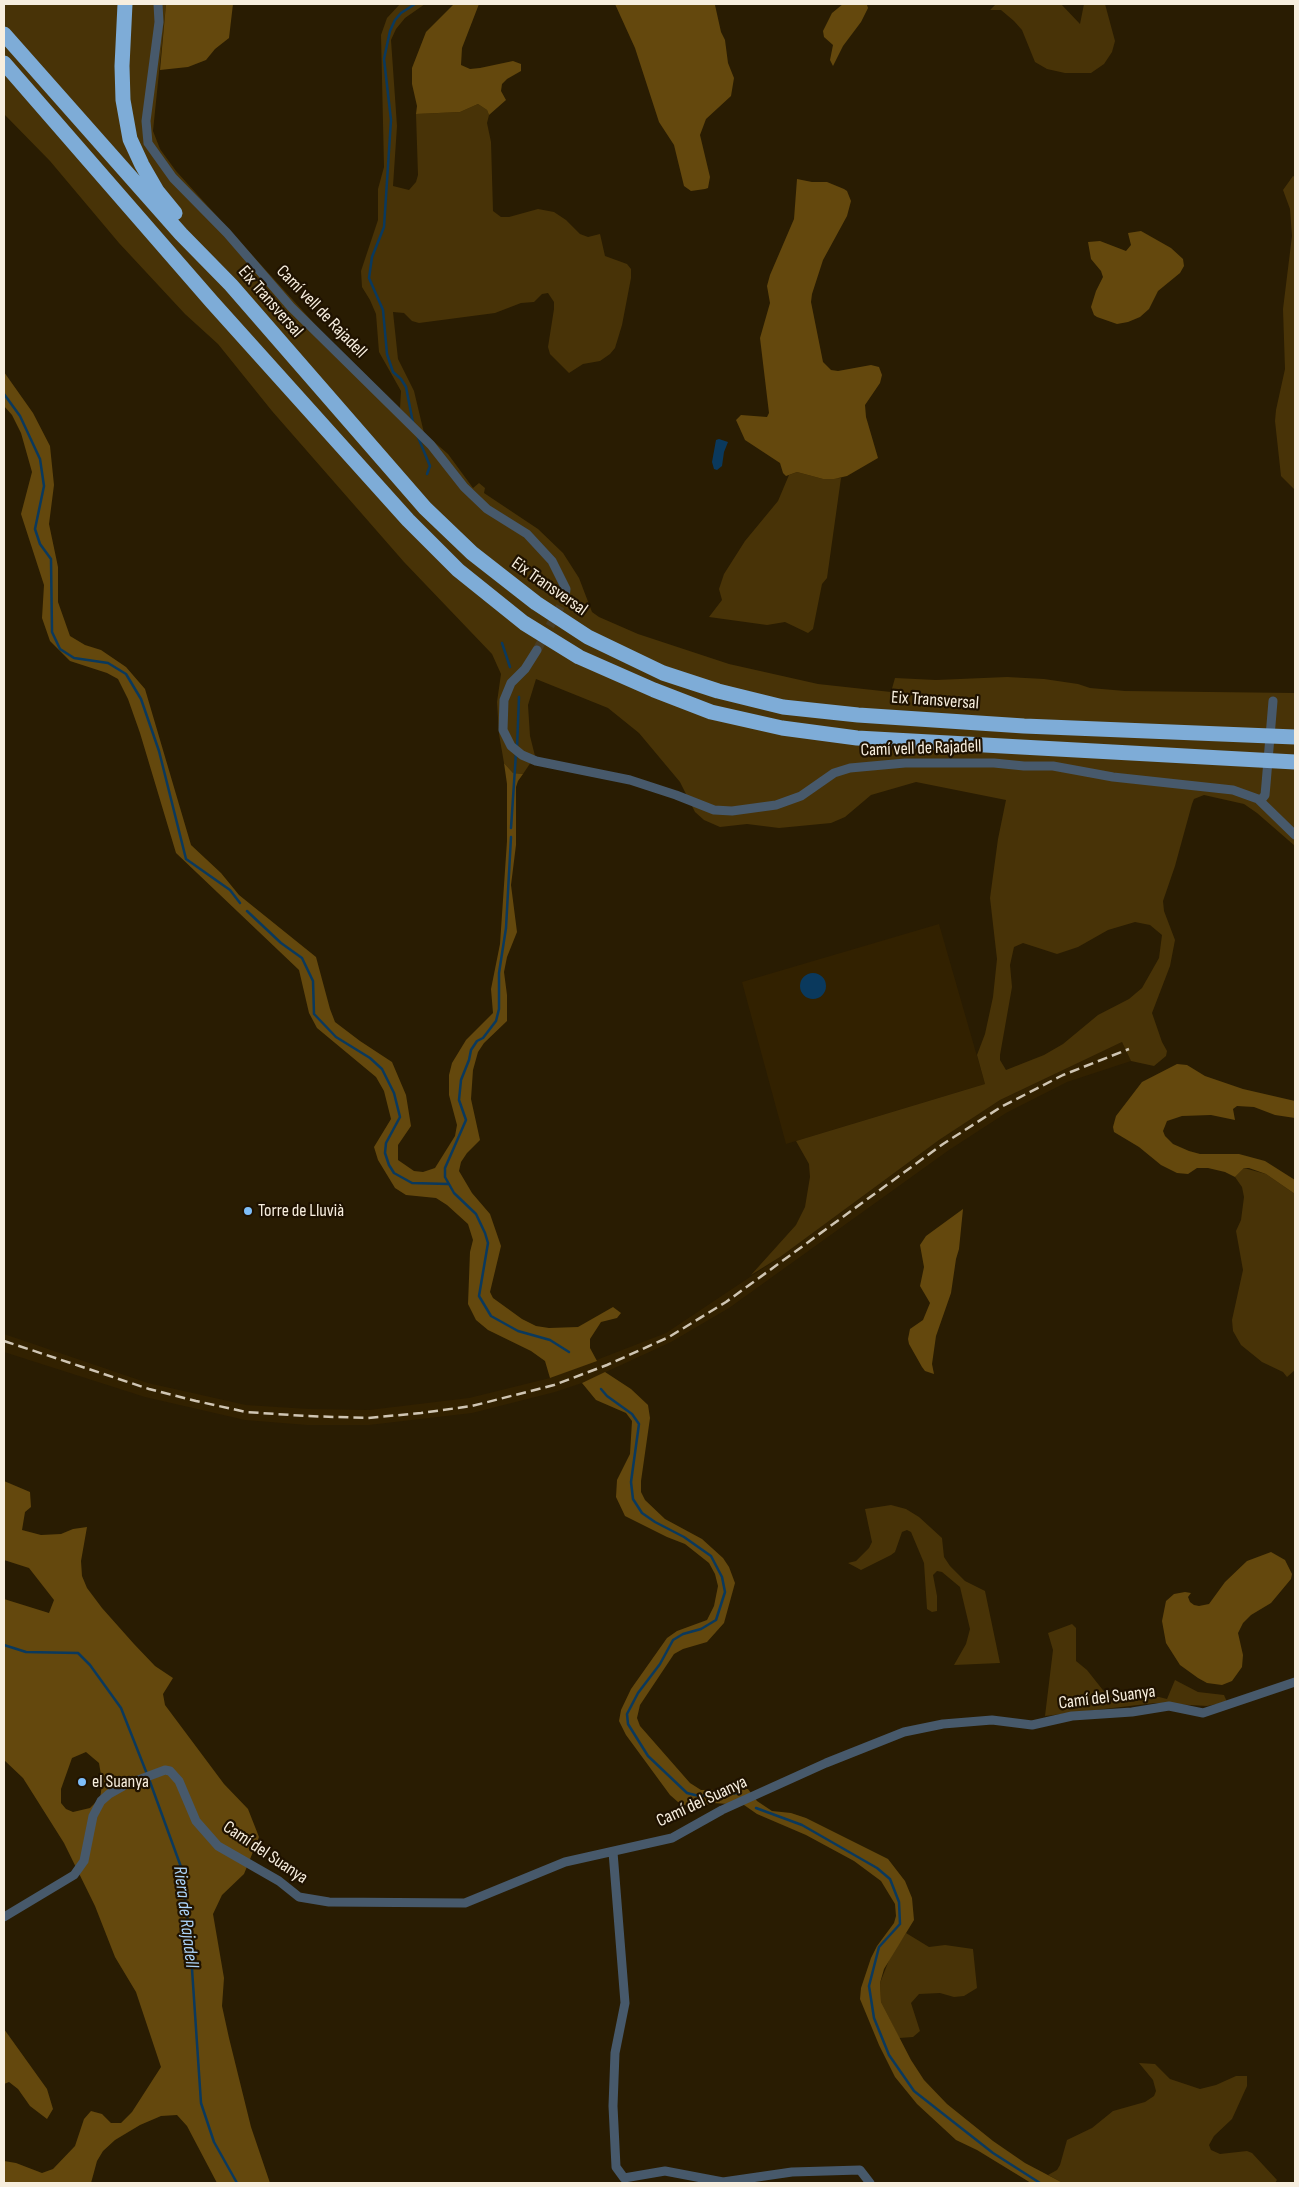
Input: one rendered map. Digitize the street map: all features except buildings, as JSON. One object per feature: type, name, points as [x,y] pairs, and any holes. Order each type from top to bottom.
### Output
[{"type":"highway","points":[[125,4],[122,66],[123,100],[130,139],[142,166],[157,190],[231,285]]},
{"type":"highway","name":"Eix Transversal","points":[[4,34],[181,234],[231,285],[425,508],[472,553],[536,603],[588,637],[663,673],[718,691],[784,707],[858,715],[1024,726],[1295,737]]},
{"type":"highway","points":[[4,63],[225,317],[408,520],[458,570],[524,624],[579,657],[654,690],[711,712],[782,728],[857,738],[1295,762]]},
{"type":"highway","points":[[4,77],[25,99],[62,129]]},
{"type":"street","name":"Camí vell de Rajadell","points":[[158,4],[159,22],[146,121],[148,143],[174,178],[227,233],[291,307],[431,445],[464,487],[487,509],[527,534],[546,554],[562,579],[566,589],[565,598]]},
{"type":"street","name":"Camí vell de Rajadell","points":[[537,650],[525,669],[511,683],[504,700],[502,715],[504,730],[511,746],[536,761],[636,782],[719,811],[744,810],[784,802],[801,796],[834,773],[850,768],[905,763],[994,763],[1053,766],[1113,777],[1233,790],[1260,801],[1295,835]]},
{"type":"street","points":[[1260,801],[1265,795],[1273,701]]},
{"type":"street","name":"Camí del Suanya","points":[[4,1917],[74,1875],[84,1862],[94,1816],[101,1802],[125,1784],[160,1771],[170,1771],[179,1781],[196,1821],[218,1846],[279,1881],[299,1897],[329,1902],[465,1902],[565,1862],[672,1838],[722,1810],[826,1763],[904,1732],[943,1724],[992,1720],[1032,1725],[1072,1716],[1132,1712],[1169,1706],[1203,1713],[1295,1682]]},
{"type":"street","points":[[613,1852],[625,2003],[615,2053],[613,2106],[616,2167],[624,2178],[665,2171],[723,2182],[792,2172],[860,2170],[870,2183]]},
{"type":"shaded area","points":[[4,4],[166,4],[153,131],[160,149],[176,171],[321,331],[400,408],[401,391],[379,352],[376,314],[362,287],[361,271],[378,220],[378,189],[384,167],[381,35],[387,18],[400,4],[425,4],[405,18],[396,29],[391,40],[397,126],[393,186],[409,190],[416,182],[418,175],[416,114],[460,112],[478,104],[487,110],[489,115],[487,123],[491,142],[493,211],[501,217],[509,217],[538,209],[554,212],[566,220],[580,234],[588,237],[600,234],[605,256],[627,264],[631,269],[622,325],[615,348],[600,361],[583,364],[569,373],[550,354],[548,347],[554,302],[548,293],[542,294],[534,302],[521,303],[495,313],[419,323],[412,321],[404,313],[393,312],[398,359],[414,391],[424,433],[448,454],[473,488],[479,483],[485,488],[484,493],[538,529],[563,553],[579,578],[592,612],[638,634],[729,664],[818,684],[891,692],[895,678],[936,680],[1007,677],[1044,679],[1078,684],[1090,688],[1125,691],[1295,693],[1295,846],[1244,804],[1204,795],[1194,799],[1192,804],[1163,901],[1164,911],[1175,940],[1170,966],[1152,1013],[1167,1051],[1166,1056],[1154,1066],[1131,1061],[1122,1042],[1000,1100],[939,1140],[780,1257],[751,1275],[796,1225],[805,1207],[810,1177],[809,1164],[796,1141],[985,1084],[977,1055],[985,1034],[993,997],[997,959],[990,898],[998,839],[1006,800],[916,782],[871,795],[845,817],[831,823],[779,828],[747,824],[720,827],[704,820],[695,812],[680,782],[639,733],[608,708],[536,679],[528,705],[530,736],[535,756],[523,774],[513,773],[504,763],[499,734],[497,702],[501,674],[492,654],[404,562],[272,411],[218,344],[185,314],[119,243],[50,161],[4,114]],"holes":[[[1135,922],[1150,925],[1162,935],[1159,958],[1142,988],[1129,999],[1098,1015],[1063,1044],[1044,1055],[1006,1070],[1000,1060],[1000,1055],[1012,987],[1010,965],[1014,947],[1023,943],[1057,954],[1078,947],[1108,930]]]},
{"type":"shaded area","points":[[166,4],[233,4],[229,38],[215,49],[206,60],[188,67],[160,70]]},
{"type":"shaded area","points":[[454,4],[479,4],[462,48],[461,65],[470,69],[513,61],[521,64],[521,71],[502,84],[501,91],[506,100],[489,115],[487,110],[478,104],[460,112],[416,114],[417,106],[412,84],[412,68],[426,32]]},
{"type":"shaded area","points":[[615,4],[715,5],[721,32],[725,40],[728,63],[734,78],[731,96],[706,119],[700,135],[710,177],[708,188],[691,191],[684,186],[674,145],[659,122],[635,48]]},
{"type":"shaded area","points":[[843,4],[865,4],[868,8],[861,22],[843,46],[833,66],[830,60],[833,45],[824,37],[823,31],[832,13]]},
{"type":"shaded area","points":[[996,4],[1061,4],[1080,24],[1084,4],[1105,4],[1115,41],[1112,52],[1104,64],[1091,73],[1065,73],[1047,69],[1035,62],[1022,30],[1014,21],[1001,10],[990,10]]},
{"type":"shaded area","points":[[1293,176],[1295,177],[1295,490],[1281,476],[1275,421],[1285,369],[1283,309],[1292,236],[1290,209],[1283,190]]},
{"type":"shaded area","points":[[797,179],[827,182],[847,191],[851,201],[847,216],[823,260],[812,294],[811,302],[823,362],[831,370],[838,371],[871,365],[879,367],[882,375],[880,383],[865,405],[866,417],[878,458],[847,476],[834,479],[823,479],[797,472],[786,476],[780,463],[745,440],[736,420],[741,415],[767,417],[769,413],[760,338],[770,303],[767,286],[770,275],[794,219]]},
{"type":"shaded area","points":[[1141,231],[1171,248],[1183,259],[1184,266],[1180,273],[1158,291],[1149,309],[1140,317],[1117,324],[1097,317],[1094,315],[1091,307],[1103,277],[1101,271],[1091,259],[1088,242],[1100,241],[1126,251],[1131,245],[1128,233]]},
{"type":"shaded area","points":[[4,372],[33,413],[50,446],[54,485],[49,524],[58,567],[58,602],[70,636],[85,645],[101,650],[126,667],[145,689],[191,845],[221,873],[239,895],[316,957],[335,1022],[392,1062],[406,1095],[411,1126],[398,1145],[398,1160],[414,1171],[423,1172],[435,1168],[455,1136],[457,1125],[449,1095],[449,1075],[452,1063],[466,1040],[493,1013],[491,989],[500,944],[507,841],[507,784],[504,763],[513,773],[523,774],[516,787],[516,845],[511,885],[517,932],[507,957],[504,972],[507,995],[507,1021],[484,1043],[478,1052],[473,1070],[471,1099],[480,1140],[467,1153],[461,1162],[459,1171],[472,1193],[490,1214],[501,1246],[490,1292],[493,1298],[522,1319],[536,1326],[549,1328],[578,1327],[613,1307],[621,1313],[617,1318],[601,1322],[590,1339],[590,1348],[597,1361],[550,1378],[545,1361],[531,1351],[488,1330],[476,1320],[468,1304],[470,1252],[473,1240],[468,1224],[447,1205],[436,1198],[406,1195],[395,1188],[378,1160],[374,1147],[391,1119],[384,1091],[376,1077],[317,1028],[309,1013],[299,970],[176,853],[140,733],[128,699],[118,679],[107,673],[70,661],[50,641],[42,618],[44,585],[21,514],[32,472],[21,433],[12,415],[4,406]]},
{"type":"shaded area","points":[[797,472],[823,479],[841,478],[827,578],[822,584],[813,629],[808,633],[785,622],[767,625],[709,617],[722,600],[719,589],[724,574],[745,541],[778,501],[789,475]]},
{"type":"shaded area","points":[[939,924],[985,1084],[786,1144],[742,982]]},
{"type":"shaded area","points":[[1122,1042],[1131,1061],[1067,1082],[1006,1113],[949,1150],[729,1308],[671,1342],[582,1383],[555,1392],[472,1413],[369,1425],[307,1425],[245,1420],[145,1397],[4,1352],[4,1334],[148,1383],[246,1405],[309,1409],[369,1410],[469,1398],[550,1378],[666,1333],[780,1257],[939,1140],[1000,1100]]},
{"type":"shaded area","points":[[1177,1064],[1187,1065],[1205,1076],[1243,1089],[1295,1101],[1295,1118],[1275,1115],[1254,1107],[1237,1106],[1233,1109],[1235,1120],[1211,1115],[1182,1116],[1167,1121],[1163,1131],[1173,1144],[1189,1151],[1200,1154],[1239,1154],[1265,1161],[1295,1180],[1295,1194],[1266,1174],[1249,1168],[1244,1168],[1235,1177],[1225,1172],[1208,1168],[1197,1168],[1188,1174],[1177,1173],[1161,1165],[1139,1147],[1114,1132],[1113,1127],[1116,1116],[1142,1082]]},
{"type":"shaded area","points":[[1244,1168],[1266,1174],[1295,1194],[1295,1370],[1287,1377],[1283,1372],[1262,1362],[1241,1345],[1233,1331],[1232,1320],[1243,1270],[1236,1231],[1241,1220],[1244,1197],[1242,1187],[1235,1177]]},
{"type":"shaded area","points":[[963,1209],[959,1249],[951,1293],[936,1336],[932,1364],[934,1374],[925,1371],[922,1367],[908,1339],[910,1329],[923,1320],[930,1303],[920,1286],[924,1267],[920,1245],[926,1236]]},
{"type":"shaded area","points":[[605,1372],[631,1389],[648,1405],[650,1418],[641,1481],[641,1492],[645,1500],[665,1519],[702,1539],[723,1558],[729,1567],[735,1583],[724,1623],[707,1642],[683,1649],[674,1654],[640,1705],[637,1718],[640,1726],[690,1783],[701,1790],[748,1789],[757,1801],[772,1811],[791,1813],[806,1818],[888,1859],[905,1881],[912,1898],[914,1920],[884,1969],[880,1983],[881,2002],[911,2060],[924,2080],[947,2104],[993,2141],[1025,2163],[1063,2183],[1031,2183],[977,2150],[956,2140],[917,2104],[895,2077],[860,1999],[861,1988],[871,1958],[877,1946],[894,1923],[896,1916],[895,1904],[881,1881],[854,1861],[806,1835],[757,1814],[744,1805],[713,1803],[698,1807],[687,1806],[678,1802],[670,1795],[626,1735],[619,1721],[621,1710],[631,1689],[667,1638],[677,1631],[707,1620],[714,1606],[718,1586],[715,1574],[709,1563],[685,1544],[625,1516],[616,1497],[617,1480],[630,1454],[632,1421],[626,1413],[596,1400],[582,1383]]},
{"type":"shaded area","points":[[4,1481],[30,1492],[31,1507],[25,1512],[22,1530],[41,1535],[61,1534],[73,1529],[87,1527],[81,1561],[82,1576],[87,1588],[102,1608],[155,1666],[173,1678],[163,1694],[165,1705],[224,1784],[248,1809],[259,1837],[244,1874],[222,1895],[213,1914],[224,1978],[222,2006],[251,2127],[270,2183],[217,2183],[187,2126],[177,2115],[161,2116],[140,2125],[115,2140],[103,2151],[97,2161],[91,2183],[4,2183],[4,2161],[16,2163],[42,2173],[53,2169],[75,2146],[84,2119],[91,2111],[102,2114],[111,2123],[121,2123],[132,2112],[161,2067],[136,1992],[115,1957],[95,1906],[64,1843],[23,1778],[4,1760],[4,1599],[49,1613],[54,1600],[29,1568],[4,1560]],"holes":[[[86,1752],[99,1763],[102,1781],[100,1798],[90,1808],[73,1812],[66,1809],[61,1803],[61,1789],[72,1758]]]},
{"type":"shaded area","points":[[891,1505],[906,1509],[919,1517],[942,1538],[944,1557],[950,1566],[965,1581],[985,1591],[1000,1663],[954,1665],[966,1644],[970,1629],[960,1587],[942,1572],[937,1571],[933,1575],[937,1596],[937,1611],[932,1612],[927,1609],[924,1563],[911,1532],[907,1530],[902,1532],[895,1552],[861,1570],[848,1563],[856,1561],[869,1548],[872,1542],[865,1509]]},
{"type":"shaded area","points":[[1271,1552],[1285,1560],[1292,1574],[1291,1579],[1271,1603],[1251,1615],[1243,1623],[1238,1633],[1243,1655],[1242,1667],[1232,1681],[1222,1685],[1207,1683],[1180,1665],[1166,1643],[1162,1621],[1166,1601],[1174,1594],[1185,1592],[1191,1593],[1188,1597],[1194,1605],[1209,1604],[1225,1582],[1247,1561]]},
{"type":"shaded area","points":[[1072,1624],[1076,1628],[1076,1661],[1087,1670],[1106,1694],[1117,1697],[1159,1697],[1167,1699],[1175,1680],[1198,1692],[1224,1695],[1227,1702],[1207,1706],[1155,1703],[1045,1716],[1053,1650],[1048,1633]]},
{"type":"shaded area","points":[[906,1933],[929,1947],[945,1945],[973,1949],[977,1988],[964,1996],[954,1997],[940,1993],[919,1994],[911,2003],[920,2031],[913,2037],[899,2038],[881,2002],[880,1983],[891,1955]]},
{"type":"shaded area","points":[[4,2029],[47,2089],[53,2109],[47,2119],[30,2106],[18,2089],[9,2082],[4,2084]]},
{"type":"shaded area","points":[[1139,2063],[1155,2064],[1170,2079],[1200,2089],[1216,2085],[1236,2076],[1247,2076],[1247,2086],[1232,2119],[1214,2136],[1209,2145],[1211,2150],[1220,2154],[1247,2151],[1252,2153],[1277,2180],[1275,2183],[1063,2183],[1048,2175],[1057,2170],[1060,2165],[1067,2140],[1092,2128],[1113,2111],[1145,2102],[1154,2096],[1156,2091],[1153,2080]]},
{"type":"water","points":[[716,440],[728,442],[722,466],[717,470],[714,469],[712,462]]},
{"type":"water","points":[[813,973],[822,977],[826,986],[822,995],[813,999],[804,995],[800,986],[804,977]]},
{"type":"waterway","points":[[413,423],[406,387],[393,372],[387,354],[383,310],[369,278],[372,257],[384,227],[391,120],[384,59],[390,31],[395,20],[401,13],[415,4]]},
{"type":"waterway","points":[[4,394],[20,416],[40,459],[44,486],[35,529],[40,544],[51,559],[52,632],[60,649],[74,658],[108,663],[126,674],[141,699],[159,751],[186,859],[230,890],[240,903]]},
{"type":"waterway","points":[[418,437],[430,466],[427,474]]},
{"type":"waterway","points":[[502,643],[510,667]]},
{"type":"waterway","points":[[517,748],[519,697]]},
{"type":"waterway","points":[[511,828],[516,753]]},
{"type":"waterway","points":[[511,837],[506,928],[499,973],[499,1009],[496,1021],[471,1050],[461,1080],[459,1100],[466,1120],[445,1168],[445,1177],[454,1193],[476,1214],[485,1233],[488,1243],[479,1296],[491,1316],[518,1331],[550,1340],[569,1352]]},
{"type":"waterway","points":[[247,911],[281,943],[302,958],[313,981],[314,1014],[336,1037],[370,1058],[382,1069],[394,1093],[400,1117],[386,1143],[385,1153],[394,1173],[412,1183],[448,1184]]},
{"type":"waterway","points":[[601,1389],[607,1396],[632,1414],[639,1424],[631,1482],[633,1499],[642,1513],[684,1537],[711,1556],[722,1577],[725,1592],[716,1620],[701,1629],[683,1634],[673,1640],[660,1664],[638,1693],[627,1714],[628,1724],[648,1756],[687,1793],[699,1796],[738,1793]]},
{"type":"waterway","name":"Riera de Rajadell","points":[[4,1645],[26,1652],[78,1653],[90,1665],[121,1708],[147,1774]]},
{"type":"waterway","name":"Riera de Rajadell","points":[[149,1779],[181,1867],[190,1939],[201,2103],[214,2142],[237,2183]]},
{"type":"waterway","points":[[756,1808],[802,1825],[877,1868],[890,1879],[899,1902],[900,1924],[879,1947],[869,1986],[874,2018],[889,2055],[914,2091],[993,2153],[1040,2183]]},
{"type":"tunnel","points":[[537,650],[565,598]]},
{"type":"railway","points":[[4,1341],[149,1389],[246,1412],[368,1418],[472,1406],[554,1385],[607,1365],[669,1337],[726,1302],[943,1144],[1001,1107],[1063,1075],[1129,1049]]},
{"type":"place","name":"Torre de Lluvià","points":[[248,1211]]},
{"type":"place","name":"el Suanya","points":[[82,1782]]}]
